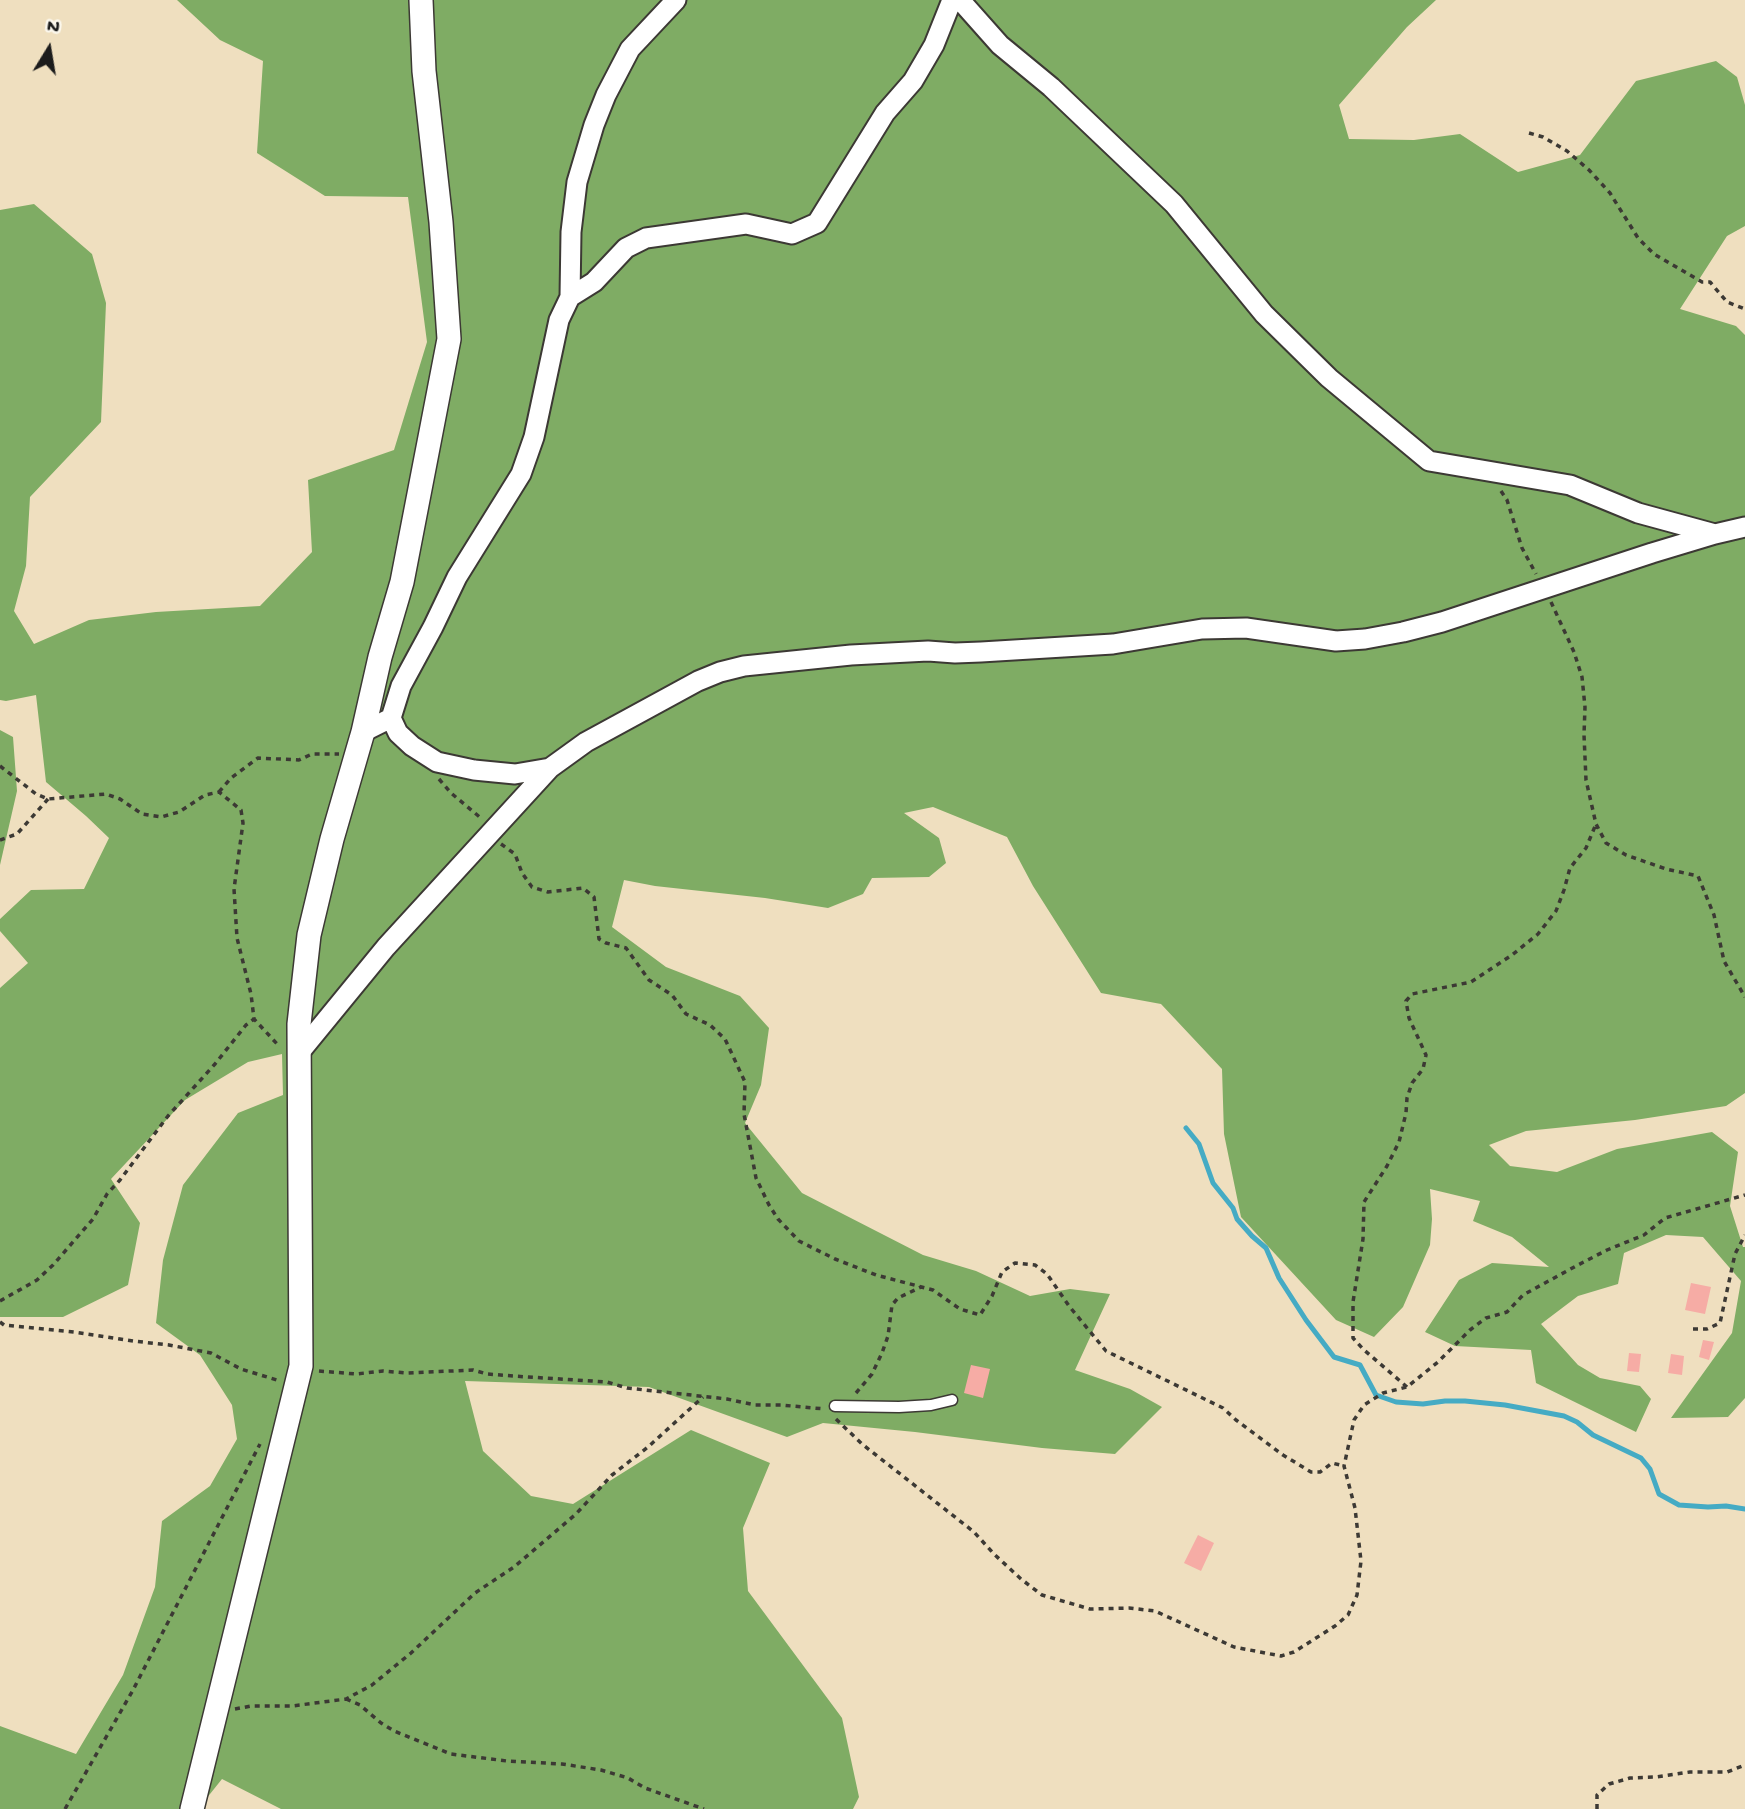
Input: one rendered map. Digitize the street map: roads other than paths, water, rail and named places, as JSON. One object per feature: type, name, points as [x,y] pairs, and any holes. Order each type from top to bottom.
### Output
[{"type":"street","points":[[192,1809],[300,1366],[299,1024],[310,935],[332,839],[402,582],[449,339],[441,222],[424,71],[421,0]]},
{"type":"street","points":[[550,768],[515,774],[474,771],[437,762],[398,733],[391,718],[401,686],[457,577],[521,474],[534,437],[559,320],[570,297],[571,232],[577,182],[594,125],[630,49],[676,0]]},
{"type":"street","points":[[570,297],[594,282],[626,248],[646,238],[746,224],[792,234],[817,223],[885,113],[913,81],[934,45],[952,0]]},
{"type":"street","points":[[960,0],[1000,45],[1051,87],[1174,204],[1264,314],[1329,378],[1429,461],[1570,485],[1638,513],[1715,534]]},
{"type":"street","points":[[300,1062],[386,947],[550,768],[586,742],[698,681],[720,672],[744,666],[851,654],[928,650],[955,653],[1113,645],[1202,629],[1246,628],[1336,641],[1365,639],[1443,622],[1651,552],[1745,527]]},
{"type":"street","points":[[363,732],[391,718]]},
{"type":"lane","points":[[831,1408],[930,1405],[952,1400]]},
{"type":"waterway","points":[[1186,1128],[1199,1144],[1213,1183],[1233,1208],[1237,1219],[1266,1248],[1279,1278],[1306,1320],[1334,1357],[1360,1365],[1376,1395],[1396,1402],[1423,1404],[1465,1401],[1564,1416],[1577,1422],[1593,1435],[1641,1458],[1650,1469],[1659,1494],[1679,1505],[1745,1509]]}]
